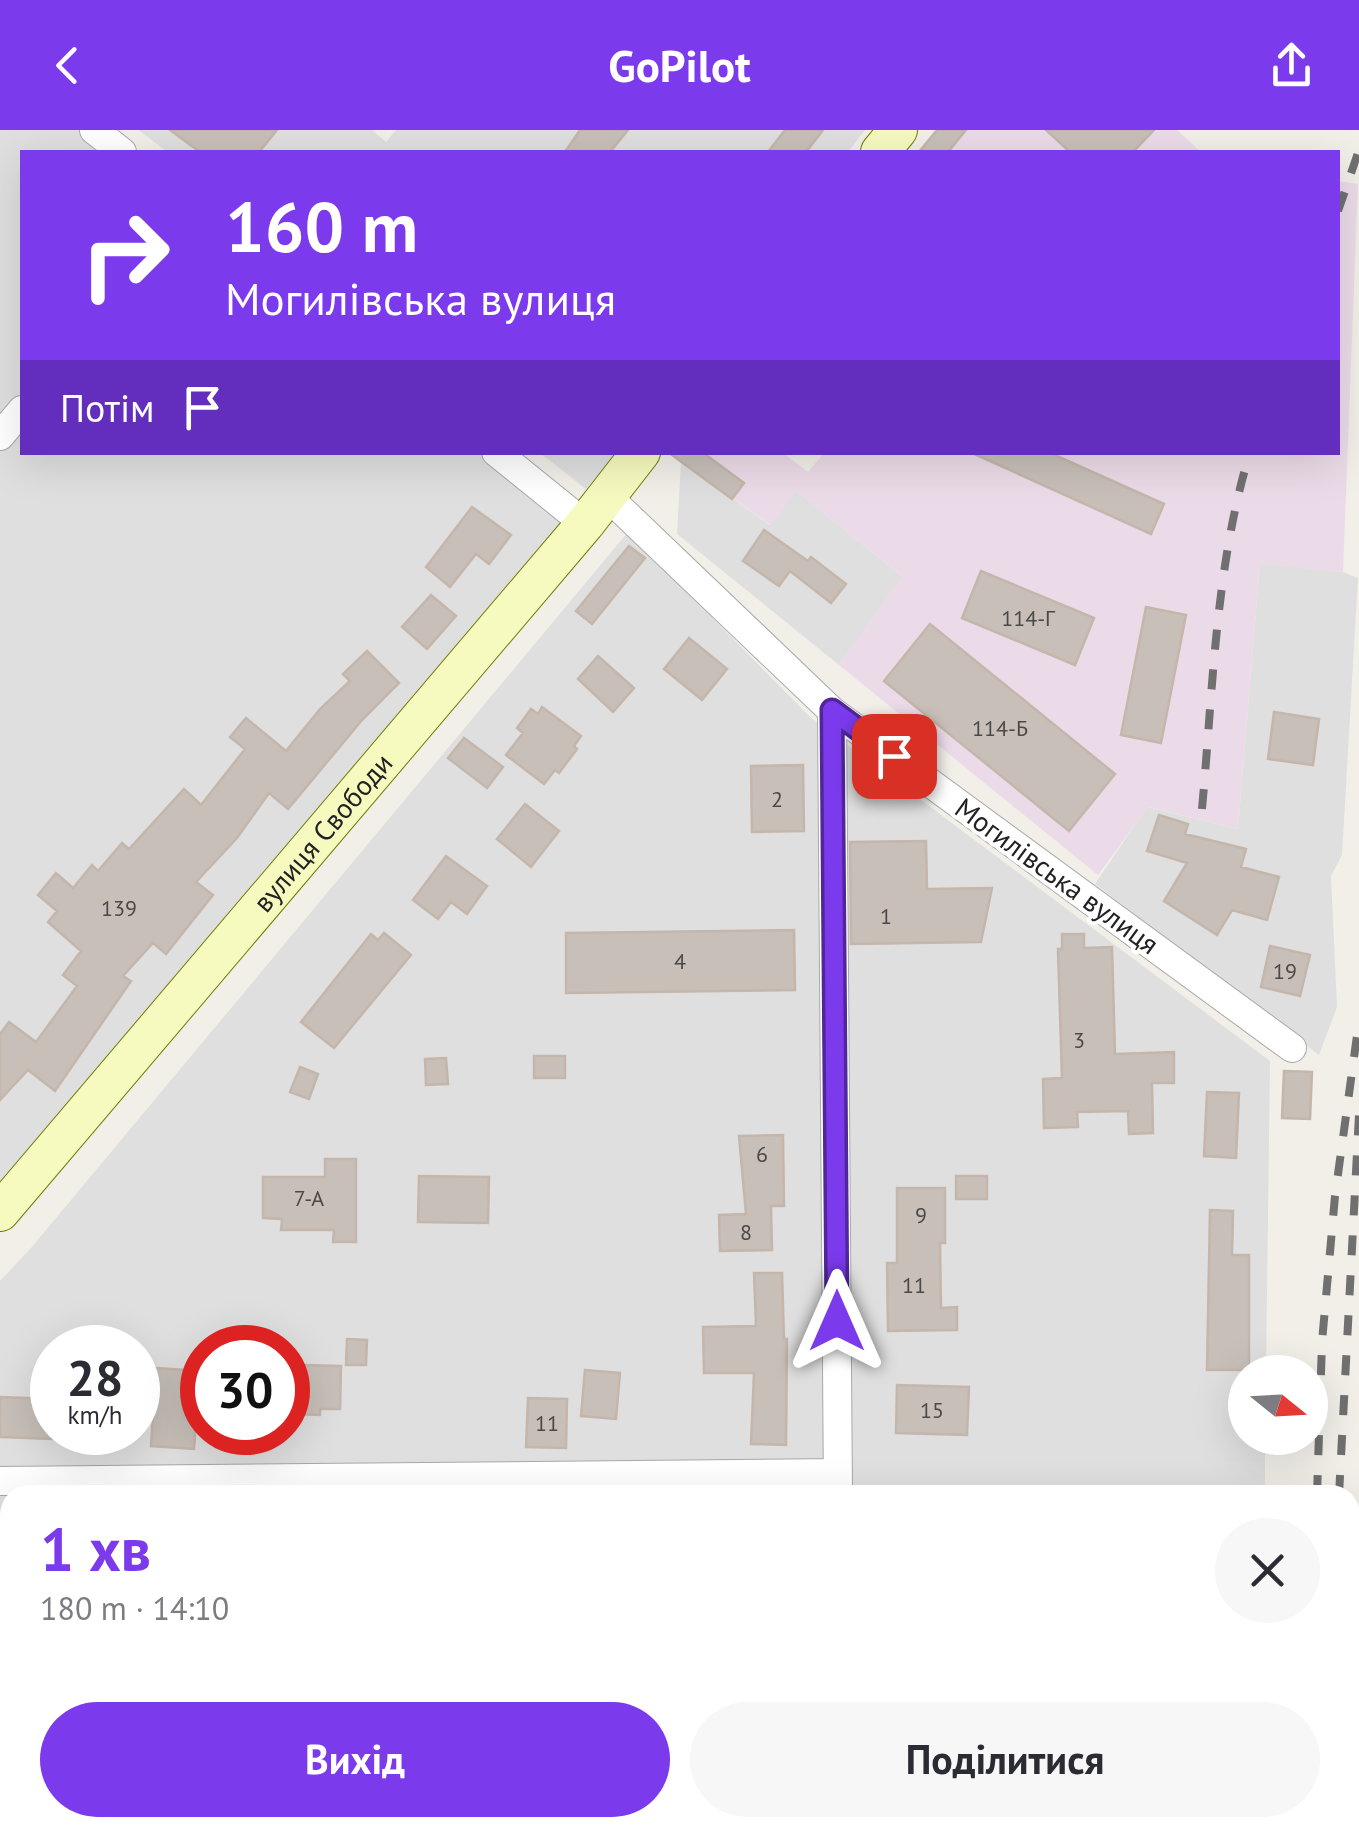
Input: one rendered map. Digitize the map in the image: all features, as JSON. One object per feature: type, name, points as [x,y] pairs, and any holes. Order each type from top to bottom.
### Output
[{"type":"street","points":[[94,130],[119,150]]},
{"type":"street","points":[[882,150],[898,130]]},
{"type":"street","points":[[0,436],[20,412]]},
{"type":"street","name":"Могилівська вулиця","points":[[501,455],[596,510],[832,710],[1292,1048]]},
{"type":"street","name":"вулиця Свободи","points":[[0,1212],[639,455]]},
{"type":"street","points":[[0,1481],[838,1484],[832,710]]},
{"type":"shaded area","points":[[0,130],[94,130],[119,150],[20,150],[20,455],[499,455],[585,524],[0,1212]]},
{"type":"shaded area","points":[[139,130],[372,130],[386,142],[396,130],[865,130],[850,150],[164,150]]},
{"type":"shaded area","points":[[937,130],[1177,130],[1199,150],[921,150]]},
{"type":"shaded area","points":[[1340,181],[1358,184],[1343,572],[1260,564],[1238,829],[1148,807],[1098,875],[839,665],[902,576],[796,491],[771,525],[681,462],[686,455],[786,455],[808,472],[822,455],[1340,455]]},
{"type":"shaded area","points":[[543,455],[613,455],[586,489]]},
{"type":"shaded area","points":[[681,462],[770,525],[795,490],[903,577],[839,665],[677,534]]},
{"type":"shaded area","points":[[628,532],[810,717],[1270,1061],[1266,1355],[1228,1355],[1228,1455],[1265,1455],[1265,1485],[0,1485],[0,1281]]},
{"type":"shaded area","points":[[1260,563],[1343,572],[1358,578],[1342,855],[1331,876],[1337,1007],[1319,1055],[1095,884],[1147,807],[1238,829]]},
{"type":"building","points":[[170,130],[277,130],[261,150],[197,150]]},
{"type":"building","points":[[580,130],[628,130],[612,150],[566,150]]},
{"type":"building","points":[[785,130],[823,130],[808,150],[770,150]]},
{"type":"building","points":[[937,130],[966,130],[950,150],[921,150]]},
{"type":"building","points":[[1046,130],[1154,130],[1135,150],[1068,150]]},
{"type":"building","points":[[672,455],[706,455],[744,483],[732,499]]},
{"type":"building","points":[[977,455],[1055,455],[1164,504],[1151,534]]},
{"type":"building","points":[[472,507],[511,535],[489,564],[476,554],[450,587],[426,567]]},
{"type":"building","points":[[764,530],[808,561],[811,557],[846,584],[831,603],[790,571],[779,586],[743,561]]},
{"type":"building","points":[[629,546],[645,558],[592,624],[576,611]]},
{"type":"building","points":[[981,571],[1094,618],[1075,665],[962,618]]},
{"type":"building","points":[[431,595],[456,616],[427,649],[402,627]]},
{"type":"building","points":[[1146,607],[1186,615],[1161,743],[1121,735]]},
{"type":"building","points":[[930,624],[1115,774],[1069,831],[884,681]]},
{"type":"building","points":[[689,638],[727,669],[702,700],[664,669]]},
{"type":"building","points":[[367,651],[399,683],[362,720],[288,809],[269,793],[237,838],[196,882],[213,895],[166,954],[153,943],[123,976],[131,981],[55,1091],[28,1070],[0,1100],[0,1034],[9,1022],[36,1042],[77,986],[63,975],[81,951],[48,922],[57,911],[38,895],[56,873],[73,888],[92,865],[98,871],[122,843],[129,849],[184,789],[201,805],[245,749],[230,737],[246,718],[286,751],[320,709],[350,681],[343,674]]},
{"type":"building","points":[[598,656],[634,688],[613,712],[578,679]]},
{"type":"building","points":[[542,707],[581,736],[574,746],[577,749],[559,773],[555,770],[544,784],[506,755],[523,733],[517,728],[531,709],[538,714]]},
{"type":"building","points":[[1274,712],[1319,719],[1313,765],[1268,759]]},
{"type":"building","points":[[464,738],[503,767],[487,788],[448,758]]},
{"type":"building","points":[[803,765],[804,831],[752,832],[751,766]]},
{"type":"building","points":[[525,804],[559,831],[531,867],[497,839]]},
{"type":"building","points":[[1159,815],[1188,824],[1185,834],[1246,849],[1241,867],[1279,877],[1267,920],[1232,910],[1217,935],[1164,901],[1187,863],[1147,851]]},
{"type":"building","points":[[926,841],[927,889],[992,888],[981,942],[851,944],[850,842]]},
{"type":"building","points":[[446,856],[487,886],[467,914],[451,902],[438,919],[413,900]]},
{"type":"building","points":[[794,930],[795,990],[566,993],[566,933]]},
{"type":"building","points":[[384,933],[411,955],[334,1048],[301,1022],[371,934],[378,940]]},
{"type":"building","points":[[1062,934],[1084,934],[1084,948],[1112,947],[1115,1054],[1174,1052],[1174,1083],[1152,1083],[1153,1133],[1129,1134],[1128,1111],[1077,1112],[1078,1127],[1044,1128],[1043,1079],[1062,1078],[1058,949],[1062,949]]},
{"type":"building","points":[[1270,946],[1310,955],[1300,996],[1261,987]]},
{"type":"building","points":[[534,1056],[565,1056],[565,1078],[534,1078]]},
{"type":"building","points":[[446,1058],[448,1084],[426,1085],[425,1059]]},
{"type":"building","points":[[300,1067],[318,1074],[309,1099],[290,1092]]},
{"type":"building","points":[[1284,1071],[1312,1072],[1310,1119],[1282,1118]]},
{"type":"building","points":[[1207,1092],[1239,1093],[1236,1158],[1204,1156]]},
{"type":"building","points":[[783,1135],[784,1206],[771,1206],[772,1250],[720,1251],[719,1215],[746,1214],[739,1136]]},
{"type":"building","points":[[325,1159],[356,1159],[356,1242],[333,1242],[334,1230],[281,1230],[282,1219],[263,1218],[263,1177],[325,1177]]},
{"type":"building","points":[[419,1176],[489,1177],[488,1223],[418,1222]]},
{"type":"building","points":[[956,1176],[987,1176],[987,1199],[956,1199]]},
{"type":"building","points":[[897,1188],[945,1188],[945,1243],[940,1243],[941,1308],[957,1307],[957,1330],[888,1331],[887,1263],[897,1263]]},
{"type":"building","points":[[1210,1210],[1233,1211],[1232,1255],[1249,1255],[1249,1355],[1228,1355],[1228,1370],[1207,1370]]},
{"type":"building","points":[[754,1273],[782,1273],[787,1339],[786,1445],[751,1444],[754,1373],[704,1373],[703,1327],[756,1326]]},
{"type":"building","points":[[347,1339],[367,1340],[366,1365],[346,1365]]},
{"type":"building","points":[[310,1365],[341,1366],[340,1409],[320,1409],[320,1415],[310,1415]]},
{"type":"building","points":[[160,1368],[180,1370],[180,1448],[160,1447]]},
{"type":"building","points":[[585,1370],[620,1373],[616,1419],[581,1416]]},
{"type":"building","points":[[897,1385],[969,1387],[967,1435],[896,1433]]},
{"type":"building","points":[[0,1397],[30,1398],[30,1438],[0,1437]]},
{"type":"building","points":[[528,1398],[567,1399],[566,1448],[526,1447]]},
{"type":"railway","points":[[1340,205],[1359,150]]},
{"type":"railway","points":[[1202,809],[1222,584],[1249,455]]},
{"type":"railway","points":[[1317,1485],[1322,1342],[1335,1196],[1359,1021]]},
{"type":"railway","points":[[1340,1485],[1359,1115]]},
{"type":"route","points":[[837,1321],[832,710],[894,756]]}]
